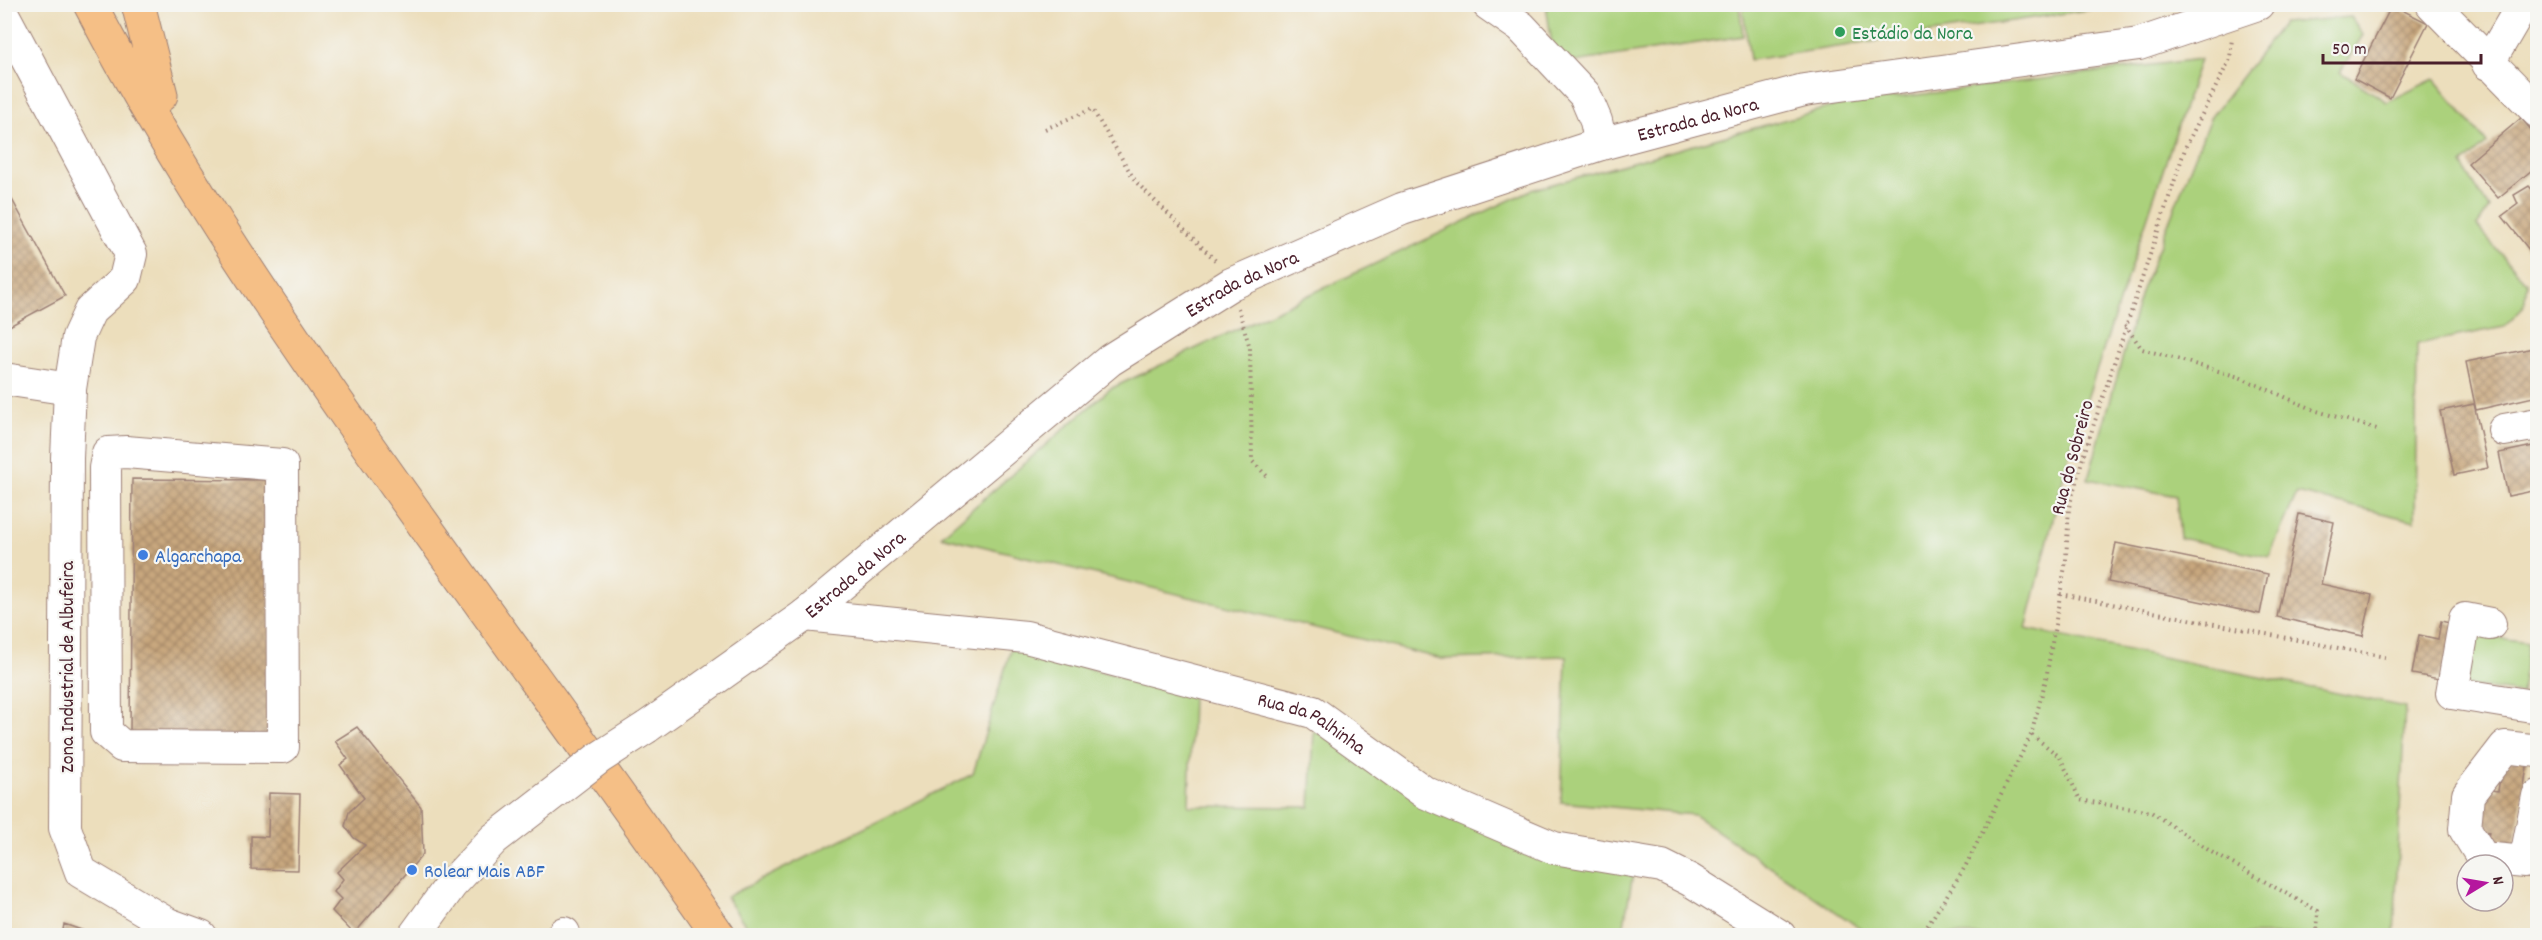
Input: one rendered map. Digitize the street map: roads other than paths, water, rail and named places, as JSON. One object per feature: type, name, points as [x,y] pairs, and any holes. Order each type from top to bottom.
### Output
[{"type":"main road","points":[[90,4],[122,66],[219,227],[318,374],[472,594],[719,936]]},
{"type":"main road","points":[[109,4],[133,51],[288,298],[505,616],[643,828]]},
{"type":"main road","points":[[138,4],[160,95]]},
{"type":"street","points":[[1488,4],[1521,27],[1585,95],[1596,122],[1601,144]]},
{"type":"street","points":[[2432,4],[2488,64],[2538,112]]},
{"type":"street","points":[[2488,64],[2523,4]]},
{"type":"street","name":"Estrada da Nora","points":[[414,936],[451,885],[494,839],[599,758],[647,727],[805,615],[1110,360],[1231,284],[1402,209],[1601,144],[1804,90],[2139,44],[2245,9]]},
{"type":"street","name":"Zona Industrial de Albufeira","points":[[4,16],[131,254],[125,279],[90,312],[78,336],[70,389],[67,458],[65,828],[81,872],[168,924],[201,936]]},
{"type":"street","points":[[4,380],[70,389]]},
{"type":"street","points":[[2505,430],[2538,424]]},
{"type":"street","points":[[126,452],[282,465],[283,747],[122,746],[106,732],[105,468],[108,453],[126,452]]},
{"type":"street","points":[[67,458],[105,468]]},
{"type":"street","name":"Rua da Palhinha","points":[[805,615],[1026,637],[1312,712],[1424,792],[1554,848],[1662,866],[1690,880],[1780,936]]},
{"type":"street","points":[[2490,624],[2465,619],[2452,693],[2538,707]]},
{"type":"street","points":[[2538,751],[2505,747],[2468,795],[2465,829],[2483,858],[2525,862],[2538,796]]},
{"type":"place","name":"Estádio da Nora","points":[[1840,32]]},
{"type":"place","name":"Algarchapa","points":[[143,555]]},
{"type":"place","name":"Rolear Mais ABF","points":[[412,870]]}]
